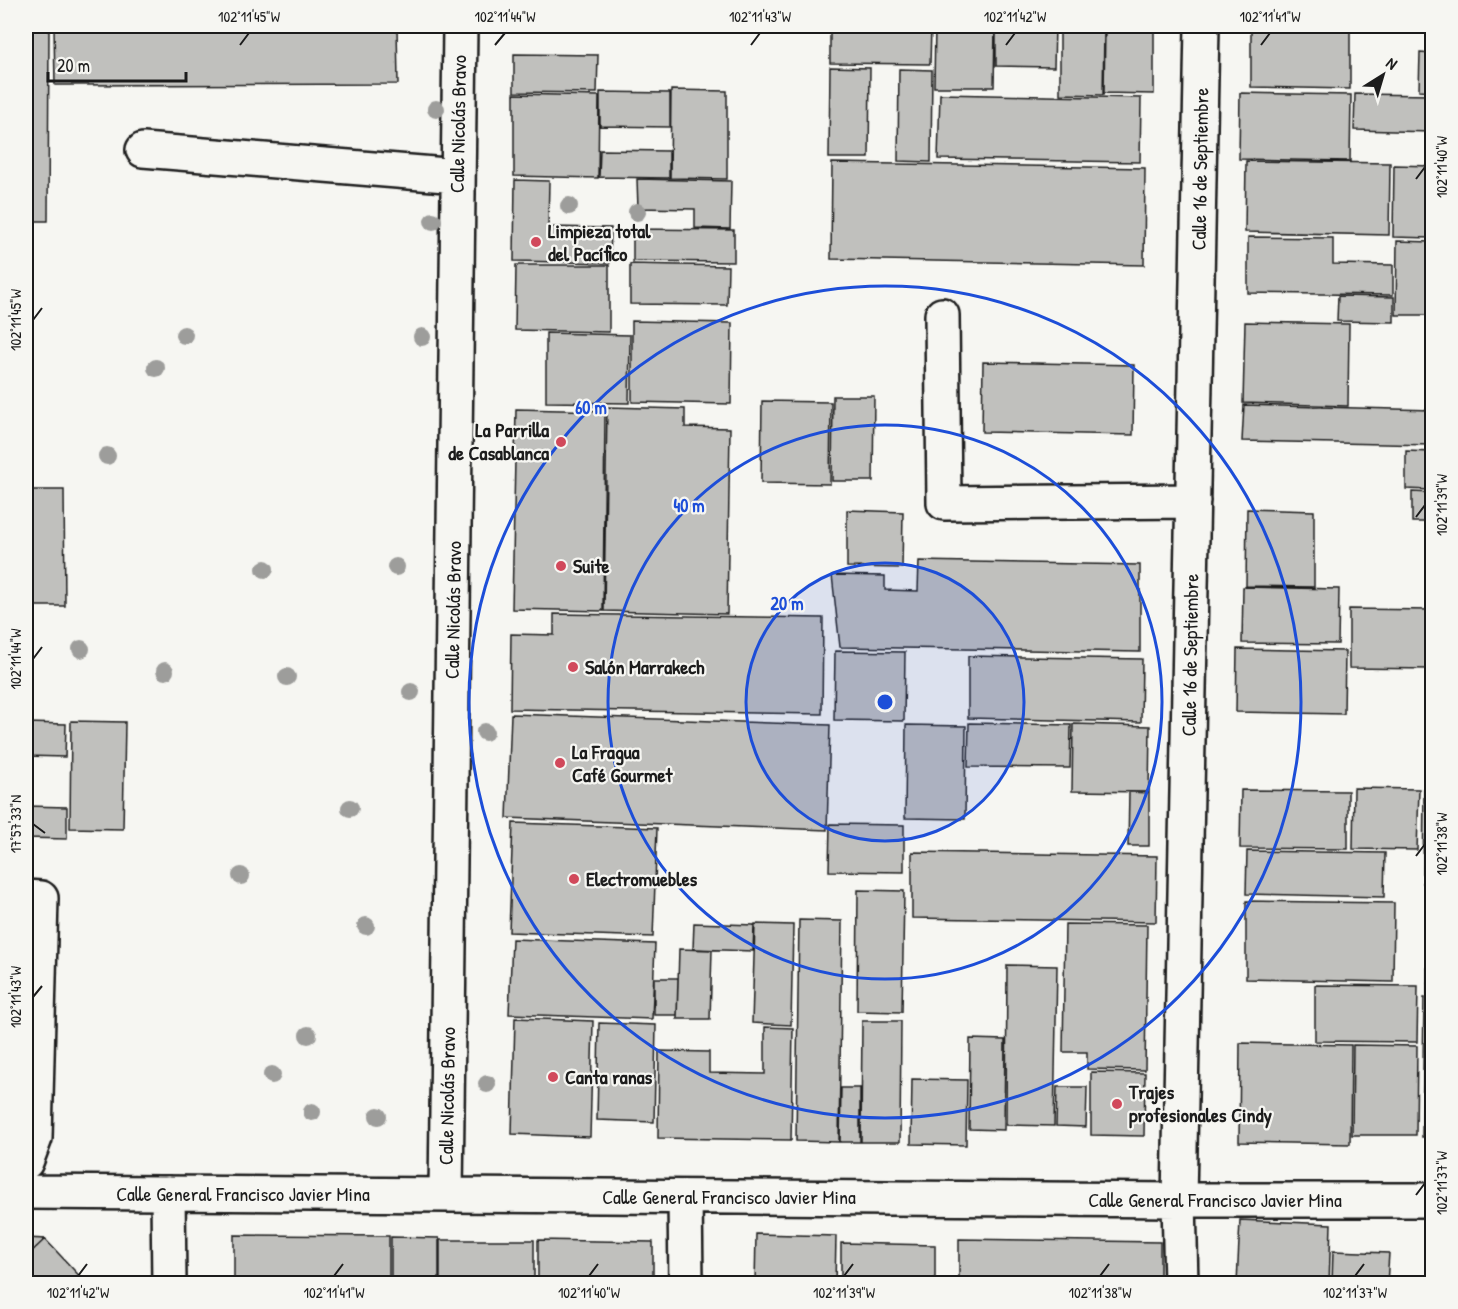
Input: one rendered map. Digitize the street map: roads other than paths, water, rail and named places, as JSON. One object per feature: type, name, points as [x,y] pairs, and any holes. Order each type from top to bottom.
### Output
[{"type":"street","name":"Calle Nicolás Bravo","points":[[446,1195],[460,26]]},
{"type":"street","name":"Calle 16 de Septiembre","points":[[1181,1284],[1179,1200],[1202,26]]},
{"type":"street","points":[[143,150],[458,176]]},
{"type":"street","points":[[942,315],[944,503],[1193,501]]},
{"type":"street","points":[[26,897],[41,898],[35,1138],[26,1162]]},
{"type":"street","name":"Calle General Francisco Javier Mina","points":[[26,1192],[1432,1200]]},
{"type":"street","points":[[168,1193],[170,1284]]},
{"type":"street","points":[[685,1197],[686,1284]]},
{"type":"place","name":"Limpieza total del Pacífico","points":[[536,242]]},
{"type":"place","name":"La Parrilla de Casablanca","points":[[561,442]]},
{"type":"place","name":"Suite","points":[[561,566]]},
{"type":"place","name":"Salón Marrakech","points":[[573,667]]},
{"type":"place","name":"La Fragua Café Gourmet","points":[[560,763]]},
{"type":"place","name":"Electromuebles","points":[[574,879]]},
{"type":"place","name":"Canta ranas","points":[[553,1077]]},
{"type":"place","name":"Trajes profesionales Cindy","points":[[1117,1104]]}]
